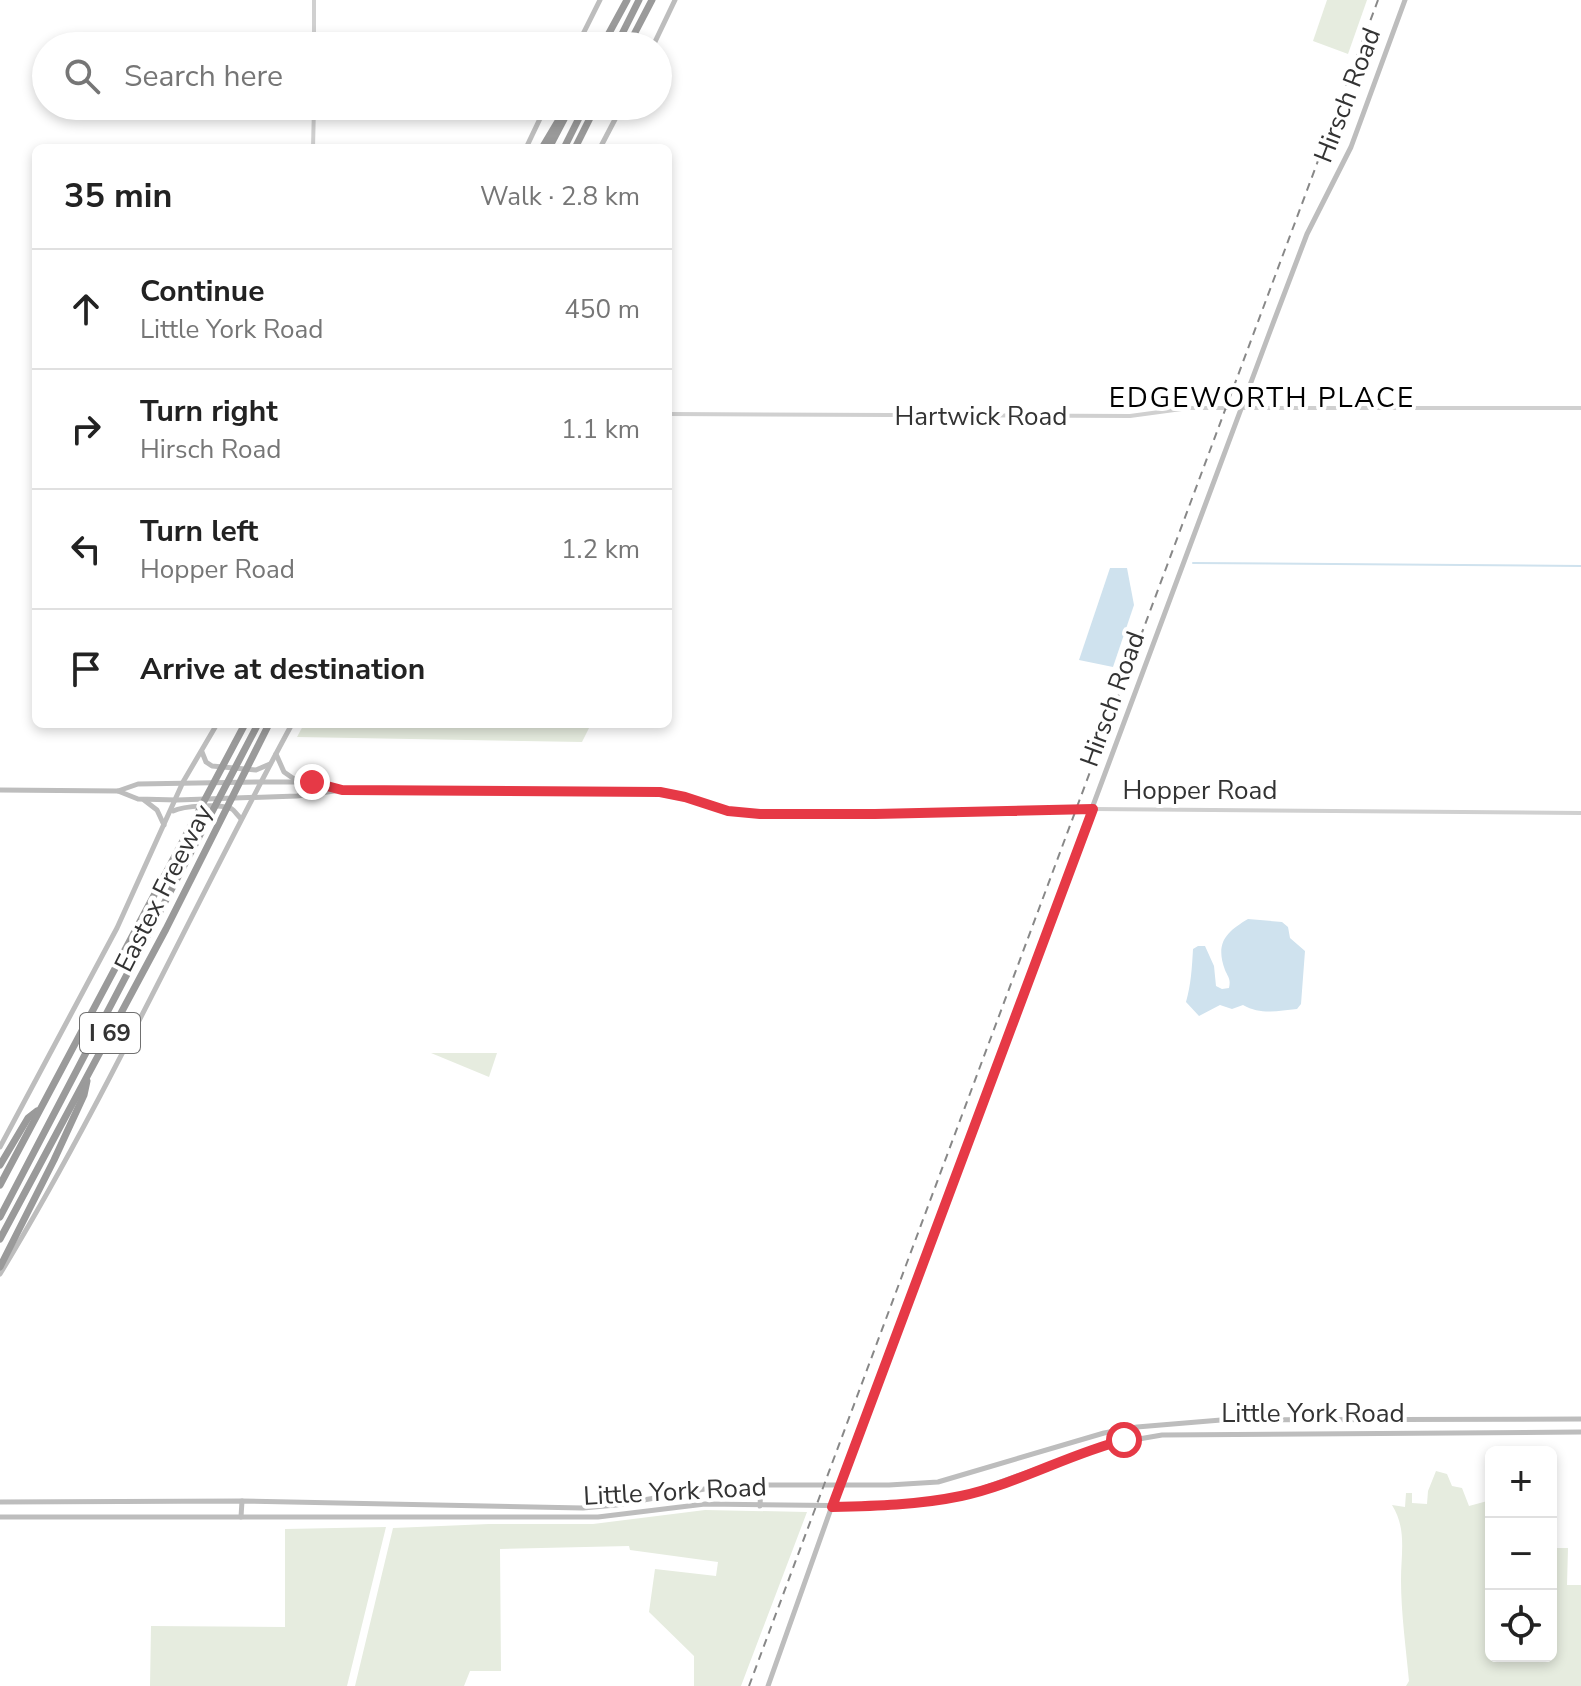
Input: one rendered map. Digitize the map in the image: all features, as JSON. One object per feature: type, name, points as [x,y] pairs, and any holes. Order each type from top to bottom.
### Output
[{"type":"highway","points":[[610,32],[627,0]]},
{"type":"highway","points":[[623,32],[639,0]]},
{"type":"highway","points":[[635,32],[652,0]]},
{"type":"highway","points":[[544,144],[557,120]]},
{"type":"highway","points":[[551,144],[562,120]]},
{"type":"highway","points":[[566,144],[578,120]]},
{"type":"highway","points":[[578,144],[589,120]]},
{"type":"highway","name":"Eastex Freeway","points":[[0,1185],[243,728]]},
{"type":"highway","name":"I 69","points":[[0,1217],[256,728]]},
{"type":"highway","name":"Eastex Freeway","points":[[0,1239],[166,929],[267,728]]},
{"type":"highway","points":[[0,1267],[84,1095],[88,1074]]},
{"type":"highway","points":[[0,1165],[28,1118],[41,1107]]},
{"type":"main road","points":[[584,32],[600,0]]},
{"type":"main road","name":"Hirsch Road","points":[[768,1686],[839,1486],[1307,234],[1351,147],[1405,0]]},
{"type":"main road","points":[[659,32],[673,2]]},
{"type":"main road","points":[[528,144],[539,120]]},
{"type":"main road","points":[[602,144],[615,120]]},
{"type":"main road","points":[[0,1147],[117,928],[183,782],[215,728]]},
{"type":"main road","points":[[0,1274],[37,1213],[290,728]]},
{"type":"main road","points":[[202,751],[206,762],[212,766],[256,770],[271,763]]},
{"type":"main road","points":[[276,754],[284,772],[298,782]]},
{"type":"main road","name":"Hopper Road","points":[[118,791],[138,784],[183,782],[316,782],[342,790]]},
{"type":"main road","name":"Hopper Road","points":[[0,790],[118,791],[143,799],[177,800],[297,796],[342,790],[660,792],[728,811],[760,814],[1093,809]]},
{"type":"main road","points":[[143,799],[157,810],[164,825]]},
{"type":"main road","points":[[168,816],[181,807],[215,806],[232,809],[241,820]]},
{"type":"main road","name":"Little York Road","points":[[0,1502],[242,1501],[583,1508],[710,1488],[938,1482],[1104,1433],[1200,1421],[1581,1419]]},
{"type":"main road","points":[[1244,1420],[1244,1434]]},
{"type":"main road","points":[[1415,1420],[1415,1433]]},
{"type":"main road","points":[[1434,1433],[1435,1420]]},
{"type":"main road","points":[[1200,1421],[1200,1434]]},
{"type":"main road","name":"Little York Road","points":[[0,1517],[598,1517],[705,1504],[832,1507],[917,1503],[961,1496],[1104,1445],[1162,1435],[1581,1432]]},
{"type":"main road","points":[[760,1506],[761,1485]]},
{"type":"main road","points":[[241,1517],[242,1501]]},
{"type":"street","points":[[314,0],[314,32]]},
{"type":"street","points":[[313,144],[314,120]]},
{"type":"street","name":"Hartwick Road","points":[[672,414],[1130,416],[1189,408],[1243,407],[1581,408]]},
{"type":"street","name":"Hopper Road","points":[[1093,809],[1581,813]]},
{"type":"shaded area","points":[[1327,0],[1367,0],[1348,54],[1313,41]]},
{"type":"shaded area","points":[[302,728],[589,728],[582,742],[297,737]]},
{"type":"shaded area","points":[[431,1053],[497,1053],[489,1077]]},
{"type":"shaded area","points":[[1436,1471],[1447,1474],[1452,1486],[1462,1488],[1469,1506],[1485,1502],[1485,1662],[1557,1662],[1557,1548],[1568,1548],[1567,1585],[1581,1585],[1581,1686],[1406,1686],[1409,1681],[1402,1605],[1401,1532],[1392,1505],[1405,1507],[1406,1493],[1412,1493],[1412,1503],[1427,1504],[1428,1491]]},
{"type":"shaded area","points":[[705,1510],[807,1512],[741,1686],[694,1686],[694,1656],[649,1612],[655,1569],[716,1576],[718,1562],[630,1550],[629,1546],[500,1549],[501,1671],[470,1671],[464,1686],[355,1686],[393,1528],[593,1524]]},
{"type":"shaded area","points":[[386,1527],[347,1686],[150,1686],[151,1626],[285,1627],[285,1529]]},
{"type":"water","points":[[1110,568],[1127,568],[1134,605],[1113,667],[1079,660]]},
{"type":"water","points":[[1248,919],[1282,922],[1288,927],[1290,938],[1305,951],[1301,1004],[1297,1009],[1269,1012],[1243,1005],[1232,1009],[1220,1005],[1199,1016],[1186,1002],[1193,949],[1205,946],[1214,966],[1216,986],[1229,988],[1222,961],[1222,945],[1228,934]]},
{"type":"waterway","points":[[1193,563],[1581,566]]},
{"type":"railway","points":[[749,1686],[1378,0]]},
{"type":"district","name":"EDGEWORTH PLACE","points":[[1262,397]]},
{"type":"route","points":[[312,782],[342,790],[660,792],[717,809],[760,814],[1093,809],[832,1507],[917,1503],[961,1496],[1124,1440]]}]
